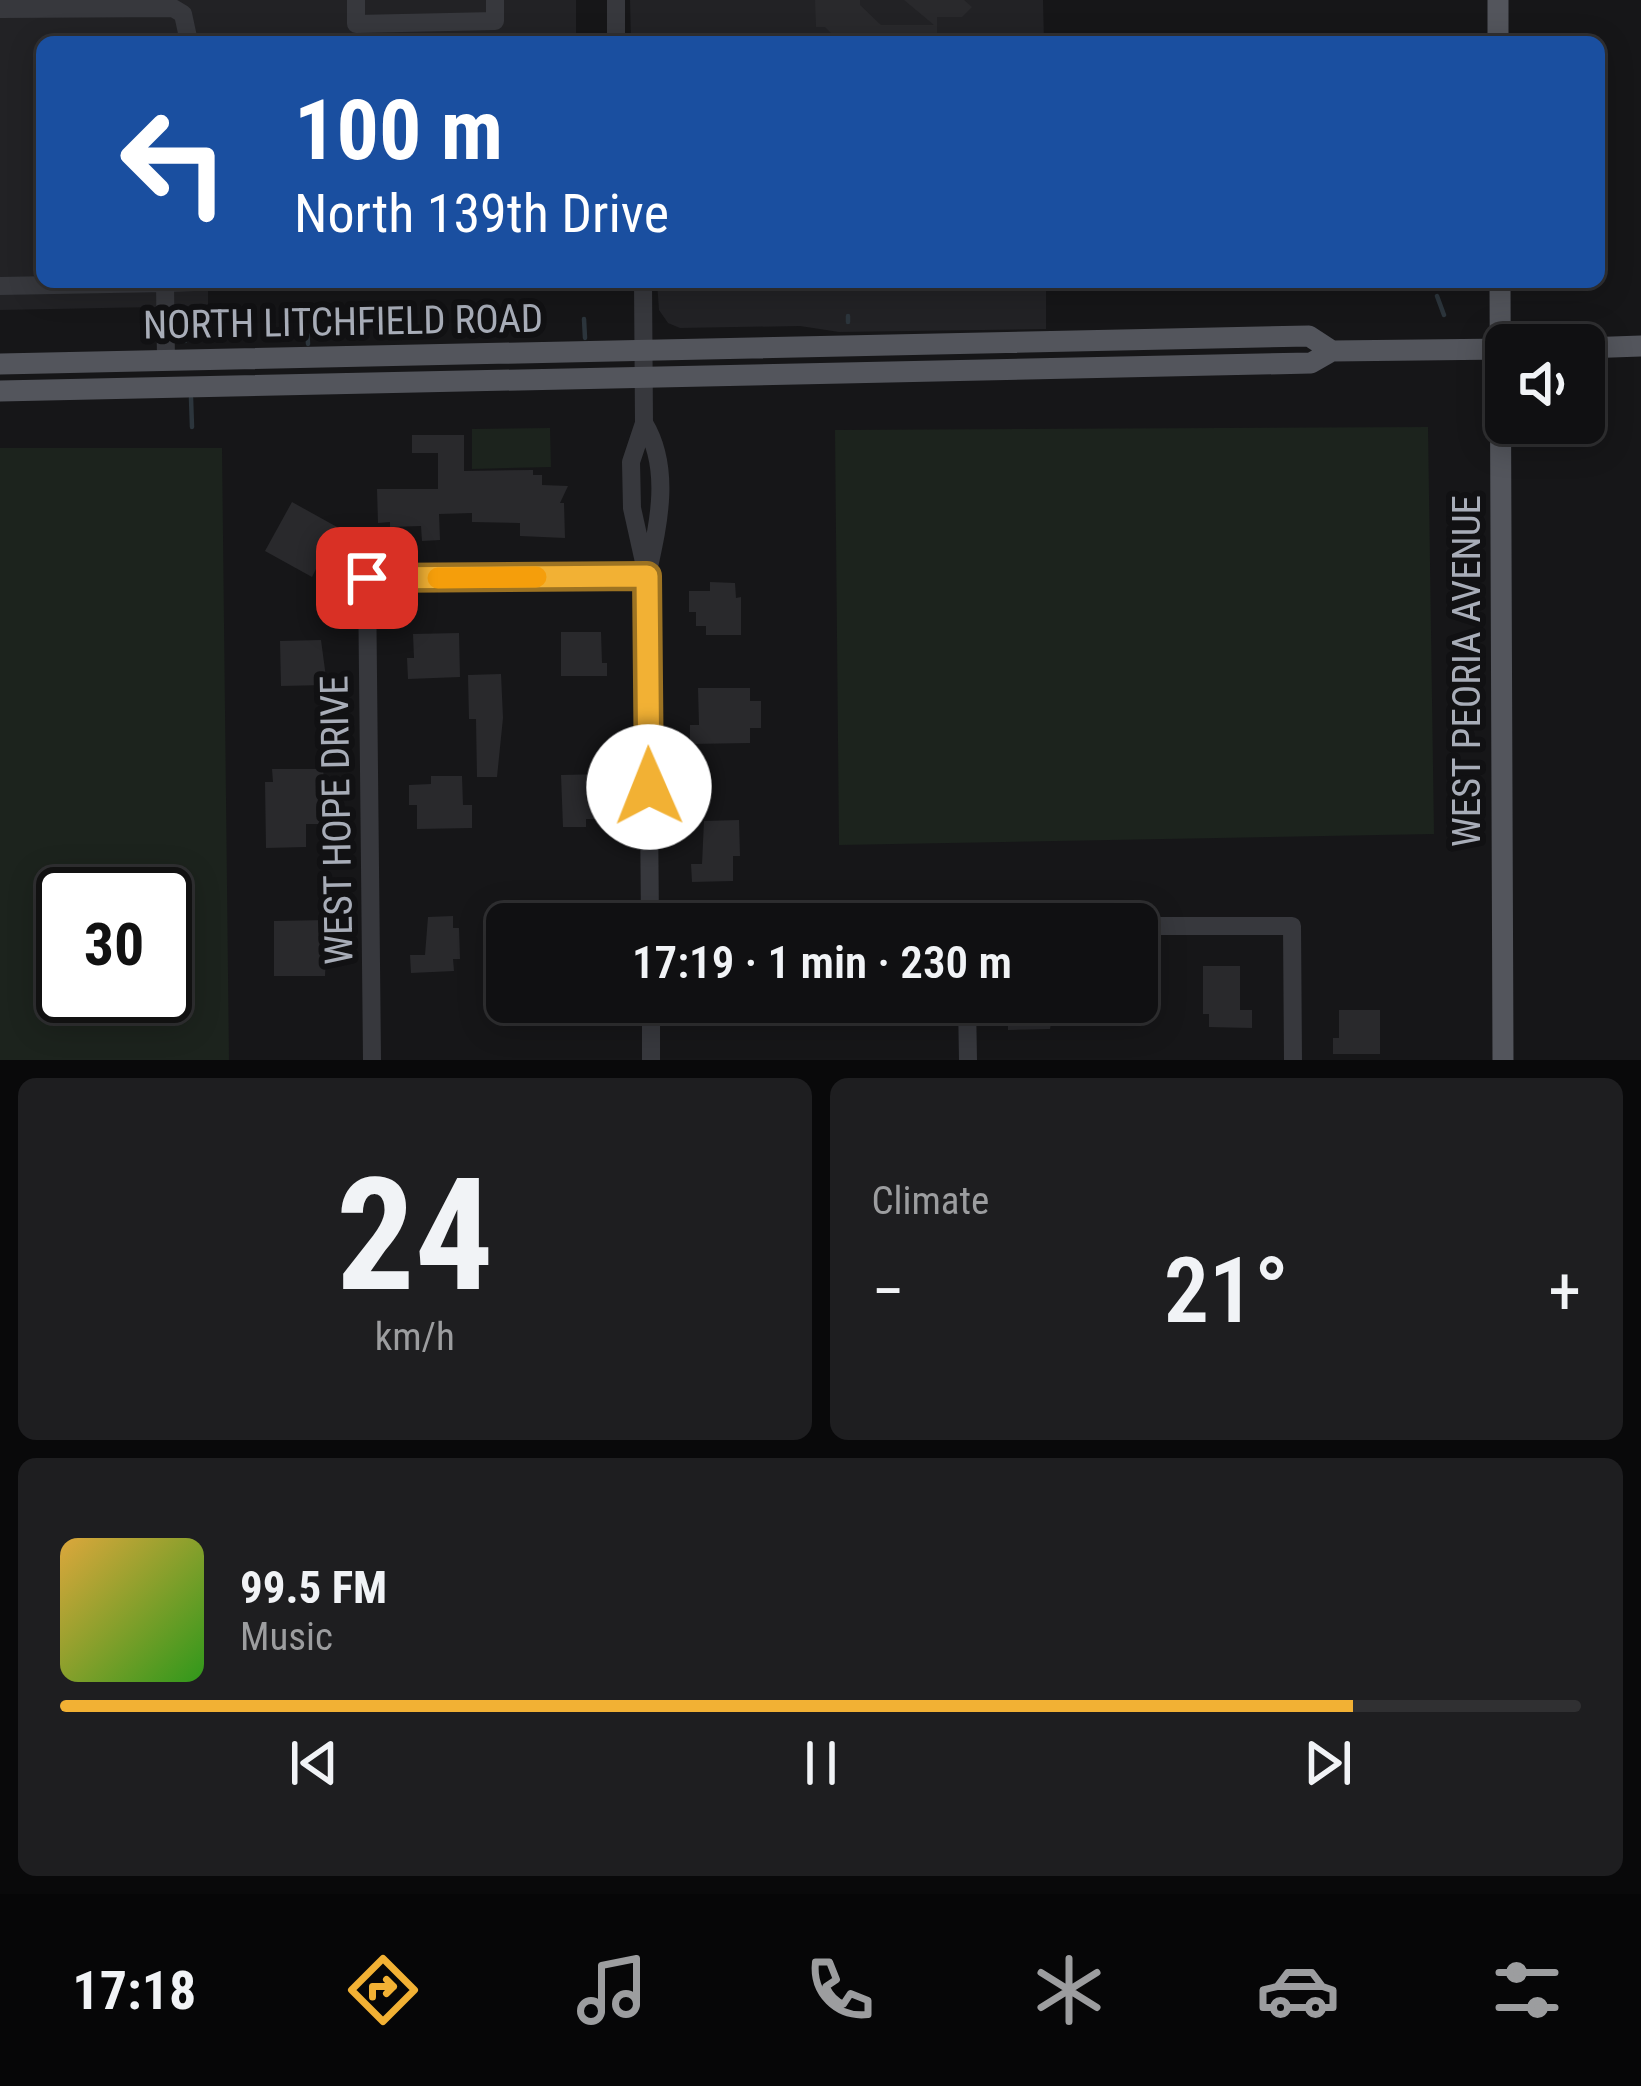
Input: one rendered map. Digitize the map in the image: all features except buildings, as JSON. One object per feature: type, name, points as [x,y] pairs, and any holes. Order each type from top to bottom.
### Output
[{"type":"main road","points":[[1498,0],[1498,36]]},
{"type":"main road","name":"WEST PEORIA AVENUE","points":[[1500,288],[1502,324]]},
{"type":"main road","name":"NORTH LITCHFIELD ROAD","points":[[0,364],[1309,336],[1332,351]]},
{"type":"main road","points":[[868,373],[883,361],[936,358],[949,343]]},
{"type":"main road","points":[[1605,347],[1641,346]]},
{"type":"main road","name":"NORTH LITCHFIELD ROAD","points":[[0,387],[1311,362],[1332,351],[1485,349]]},
{"type":"main road","points":[[0,387],[143,376],[166,361]]},
{"type":"main road","name":"WEST PEORIA AVENUE","points":[[1503,444],[1503,1060]]},
{"type":"street","points":[[356,0],[356,24],[495,21],[495,0]]},
{"type":"street","points":[[616,0],[616,36]]},
{"type":"street","points":[[0,9],[172,8],[183,14],[188,36]]},
{"type":"street","points":[[0,286],[36,285]]},
{"type":"street","points":[[165,288],[166,361]]},
{"type":"street","points":[[643,288],[644,423],[635,441],[631,478],[636,532],[647,576]]},
{"type":"street","points":[[644,423],[657,443],[660,479],[647,576],[650,903]]},
{"type":"street","points":[[631,478],[660,479]]},
{"type":"street","name":"WEST HOPE DRIVE","points":[[372,1060],[367,578],[647,576]]},
{"type":"street","points":[[1158,926],[1292,926],[1293,1060]]},
{"type":"street","points":[[651,1023],[651,1060]]},
{"type":"street","points":[[967,1023],[968,1060]]},
{"type":"shaded area","points":[[0,0],[576,0],[576,36],[36,36],[36,288],[208,288],[208,306],[0,310]]},
{"type":"shaded area","points":[[630,0],[1043,0],[1044,36],[631,36]]},
{"type":"shaded area","points":[[657,288],[1046,288],[1046,329],[680,328],[668,323],[659,310]]},
{"type":"shaded area","points":[[1428,427],[1434,834],[839,845],[835,430]]},
{"type":"shaded area","points":[[550,428],[551,467],[472,469],[472,429]]},
{"type":"shaded area","points":[[0,448],[222,448],[229,1060],[0,1060]]},
{"type":"waterway","points":[[1437,296],[1444,315]]},
{"type":"waterway","points":[[848,316],[848,322]]},
{"type":"waterway","points":[[584,319],[585,338]]},
{"type":"waterway","points":[[175,322],[185,330],[185,341]]},
{"type":"waterway","points":[[307,324],[308,344]]},
{"type":"waterway","points":[[191,398],[192,427]]},
{"type":"slow traffic","points":[[438,578],[536,577]]},
{"type":"route","points":[[367,578],[647,576],[649,787]]}]
